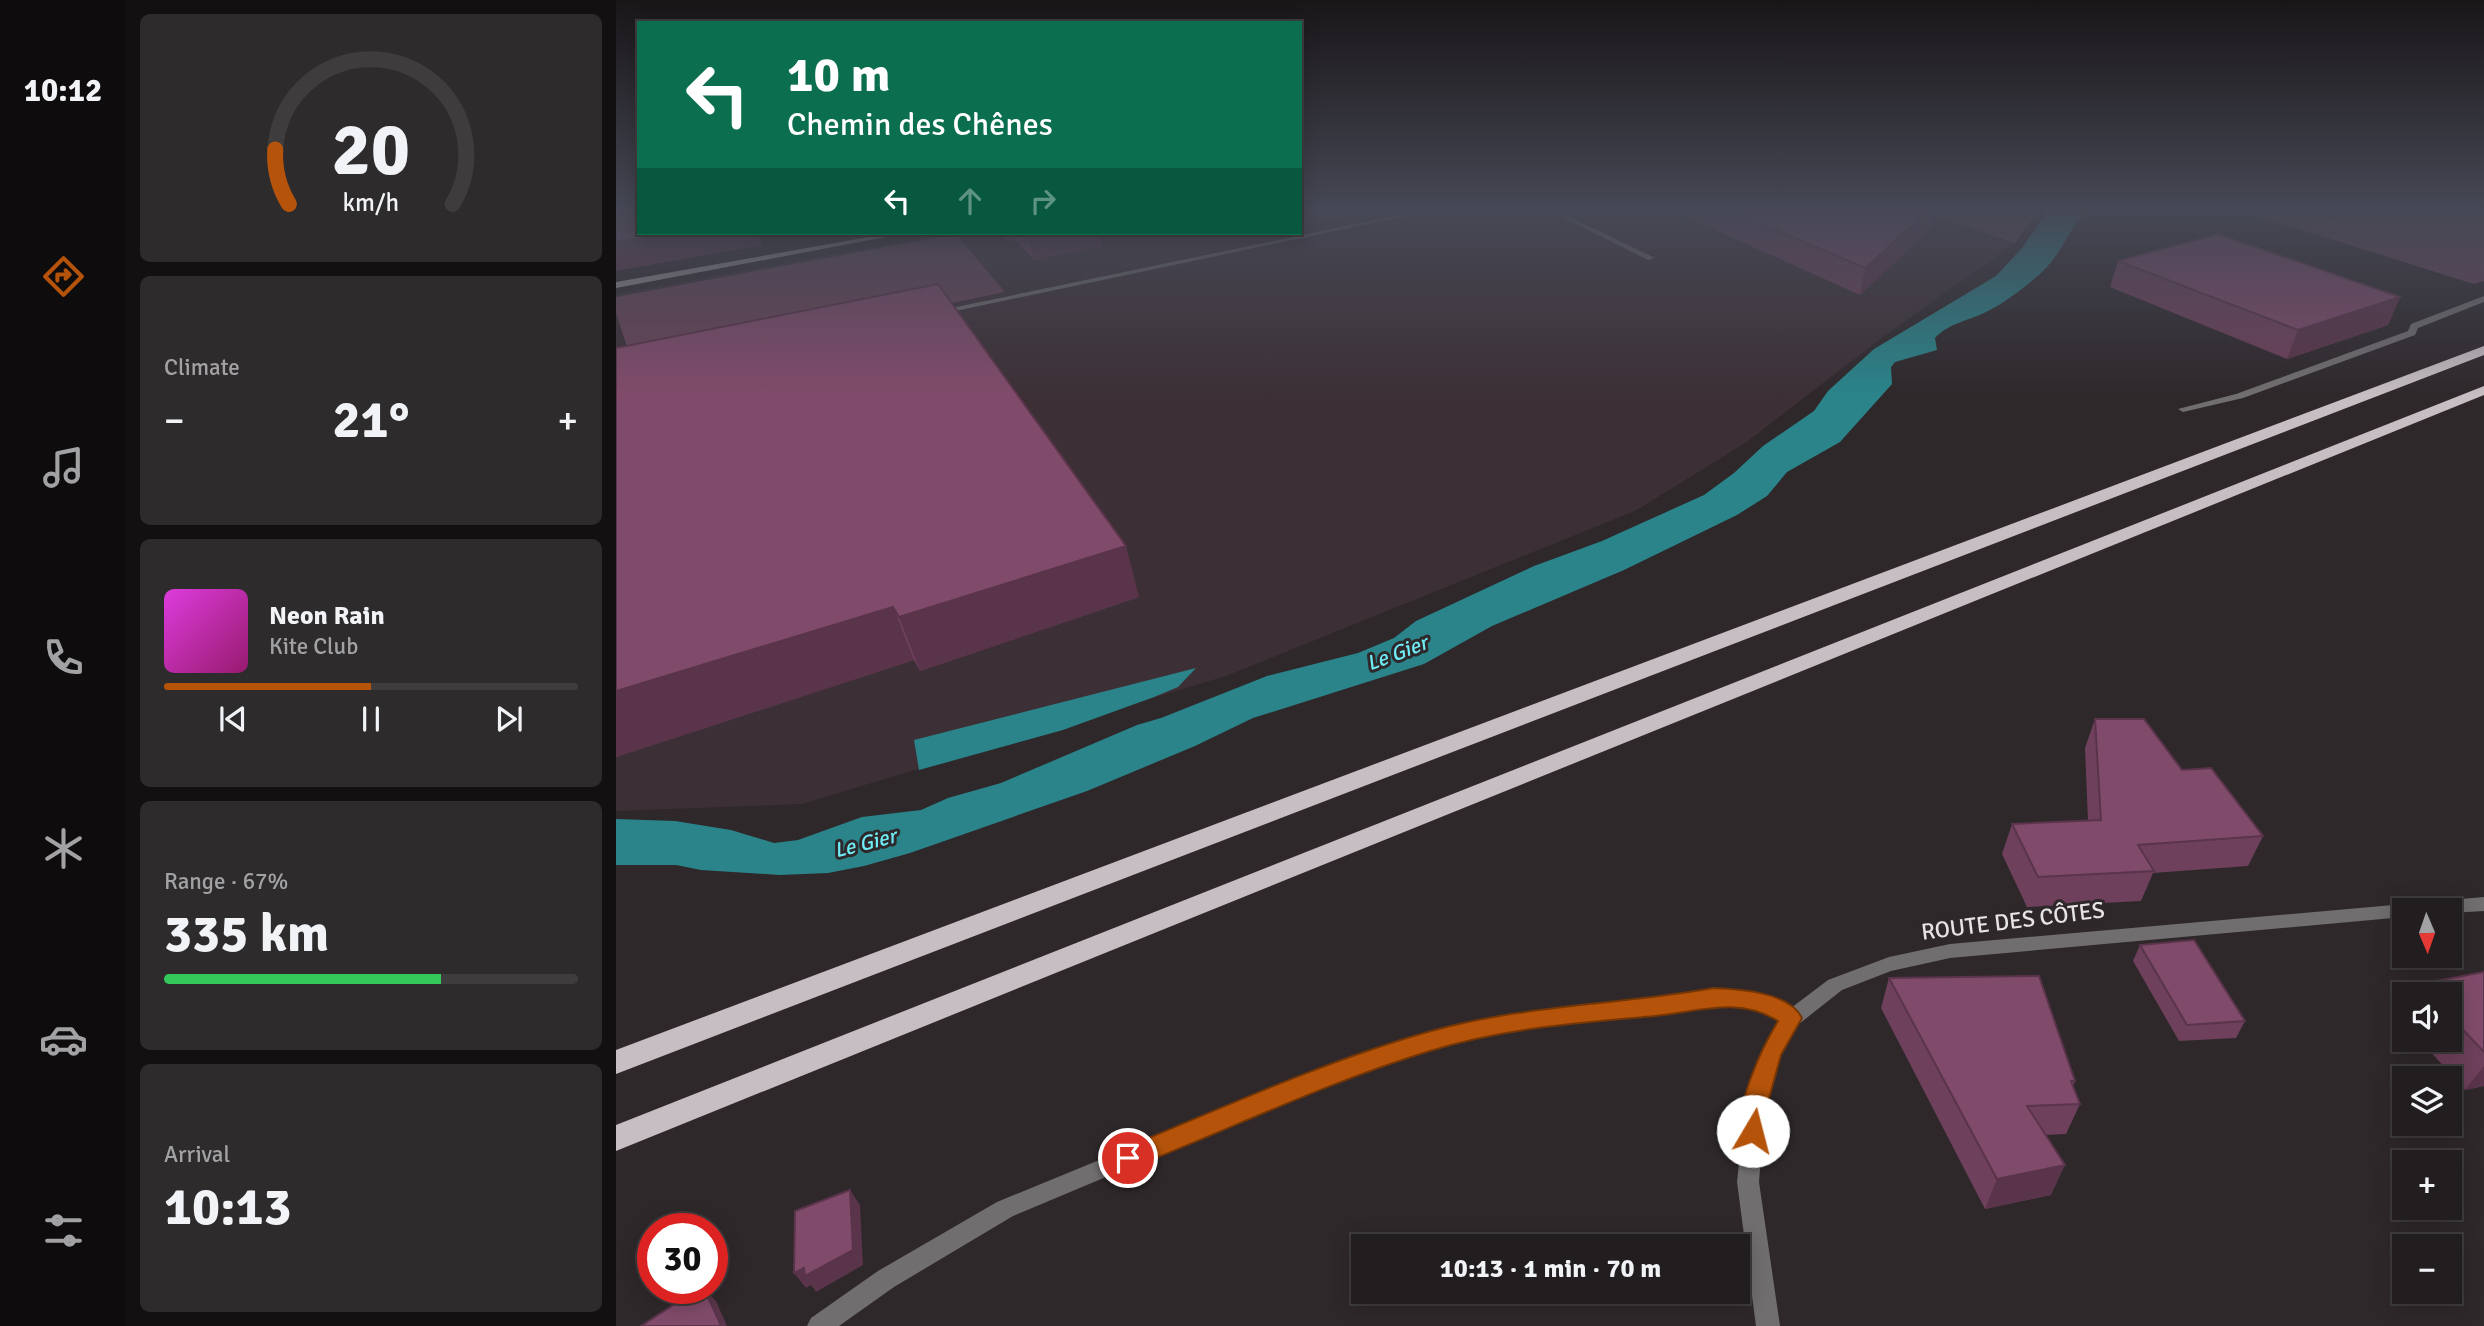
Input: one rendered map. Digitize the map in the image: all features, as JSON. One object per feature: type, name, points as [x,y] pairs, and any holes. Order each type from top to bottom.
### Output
[{"type":"highway","points":[[616,1062],[2484,350]]},
{"type":"highway","points":[[616,1138],[2484,390]]},
{"type":"main road","points":[[616,285],[688,272]]},
{"type":"street","points":[[927,314],[1129,272]]},
{"type":"street","points":[[2183,409],[2239,396],[2412,333],[2414,326],[2484,299]]},
{"type":"street","name":"ROUTE DES CÔTES","points":[[2462,906],[2484,904]]},
{"type":"street","name":"ROUTE DES CÔTES","points":[[1768,1326],[1748,1182],[1755,1106],[1771,1053],[1792,1018],[1835,985],[1889,964],[1950,951],[2392,911]]},
{"type":"street","points":[[820,1326],[886,1279],[1005,1209],[1325,1076],[1432,1040],[1531,1018],[1665,1006],[1713,997],[1743,998],[1768,1004],[1792,1018]]},
{"type":"shaded area","points":[[737,272],[1975,272],[1879,340],[1748,441],[1637,510],[1226,676],[802,804],[616,811],[616,294]]},
{"type":"shaded area","points":[[752,272],[988,272],[1005,292],[634,368],[616,313],[616,297]]},
{"type":"shaded area","points":[[2435,272],[2484,272],[2484,281],[2474,284]]},
{"type":"water","name":"Le Gier","points":[[2000,272],[2042,272],[1997,306],[1940,333],[1935,338],[1937,350],[1895,362],[1891,367],[1892,384],[1840,442],[1787,472],[1767,496],[1737,515],[1624,570],[1492,626],[1424,664],[1253,718],[1195,746],[1087,791],[910,853],[864,866],[828,873],[780,875],[701,870],[676,865],[616,865],[616,819],[675,821],[731,830],[774,843],[798,840],[862,817],[921,810],[948,798],[1001,783],[1137,725],[1267,676],[1358,653],[1394,638],[1416,621],[1534,566],[1602,541],[1704,495],[1734,473],[1763,446],[1814,411],[1828,391],[1874,349]]},
{"type":"water","points":[[1196,668],[1178,687],[1154,697],[1063,730],[919,770],[914,740]]},
{"type":"building","points":[[2146,272],[2327,272],[2400,297],[2298,330]]},
{"type":"building","points":[[938,284],[1126,546],[899,617],[893,607],[616,691],[616,348]]},
{"type":"building","points":[[2095,719],[2144,719],[2182,770],[2211,768],[2263,836],[2138,845],[2154,871],[2038,877],[2012,824],[2101,820]]},
{"type":"building","points":[[2194,940],[2245,1021],[2187,1025],[2140,945]]},
{"type":"building","points":[[2484,972],[2484,1052],[2462,1029],[2462,982],[2431,982]]},
{"type":"building","points":[[2039,976],[2075,1081],[2071,1081],[2080,1104],[2027,1106],[2065,1165],[1997,1179],[1889,978]]},
{"type":"building","points":[[850,1190],[853,1250],[805,1276],[804,1268],[794,1273],[795,1211]]},
{"type":"building","points":[[675,1304],[711,1304],[721,1326],[641,1326]]},
{"type":"route","points":[[1128,1158],[1325,1076],[1432,1040],[1531,1018],[1665,1006],[1713,997],[1743,998],[1768,1004],[1792,1018],[1771,1053],[1755,1106],[1753,1131]]}]
